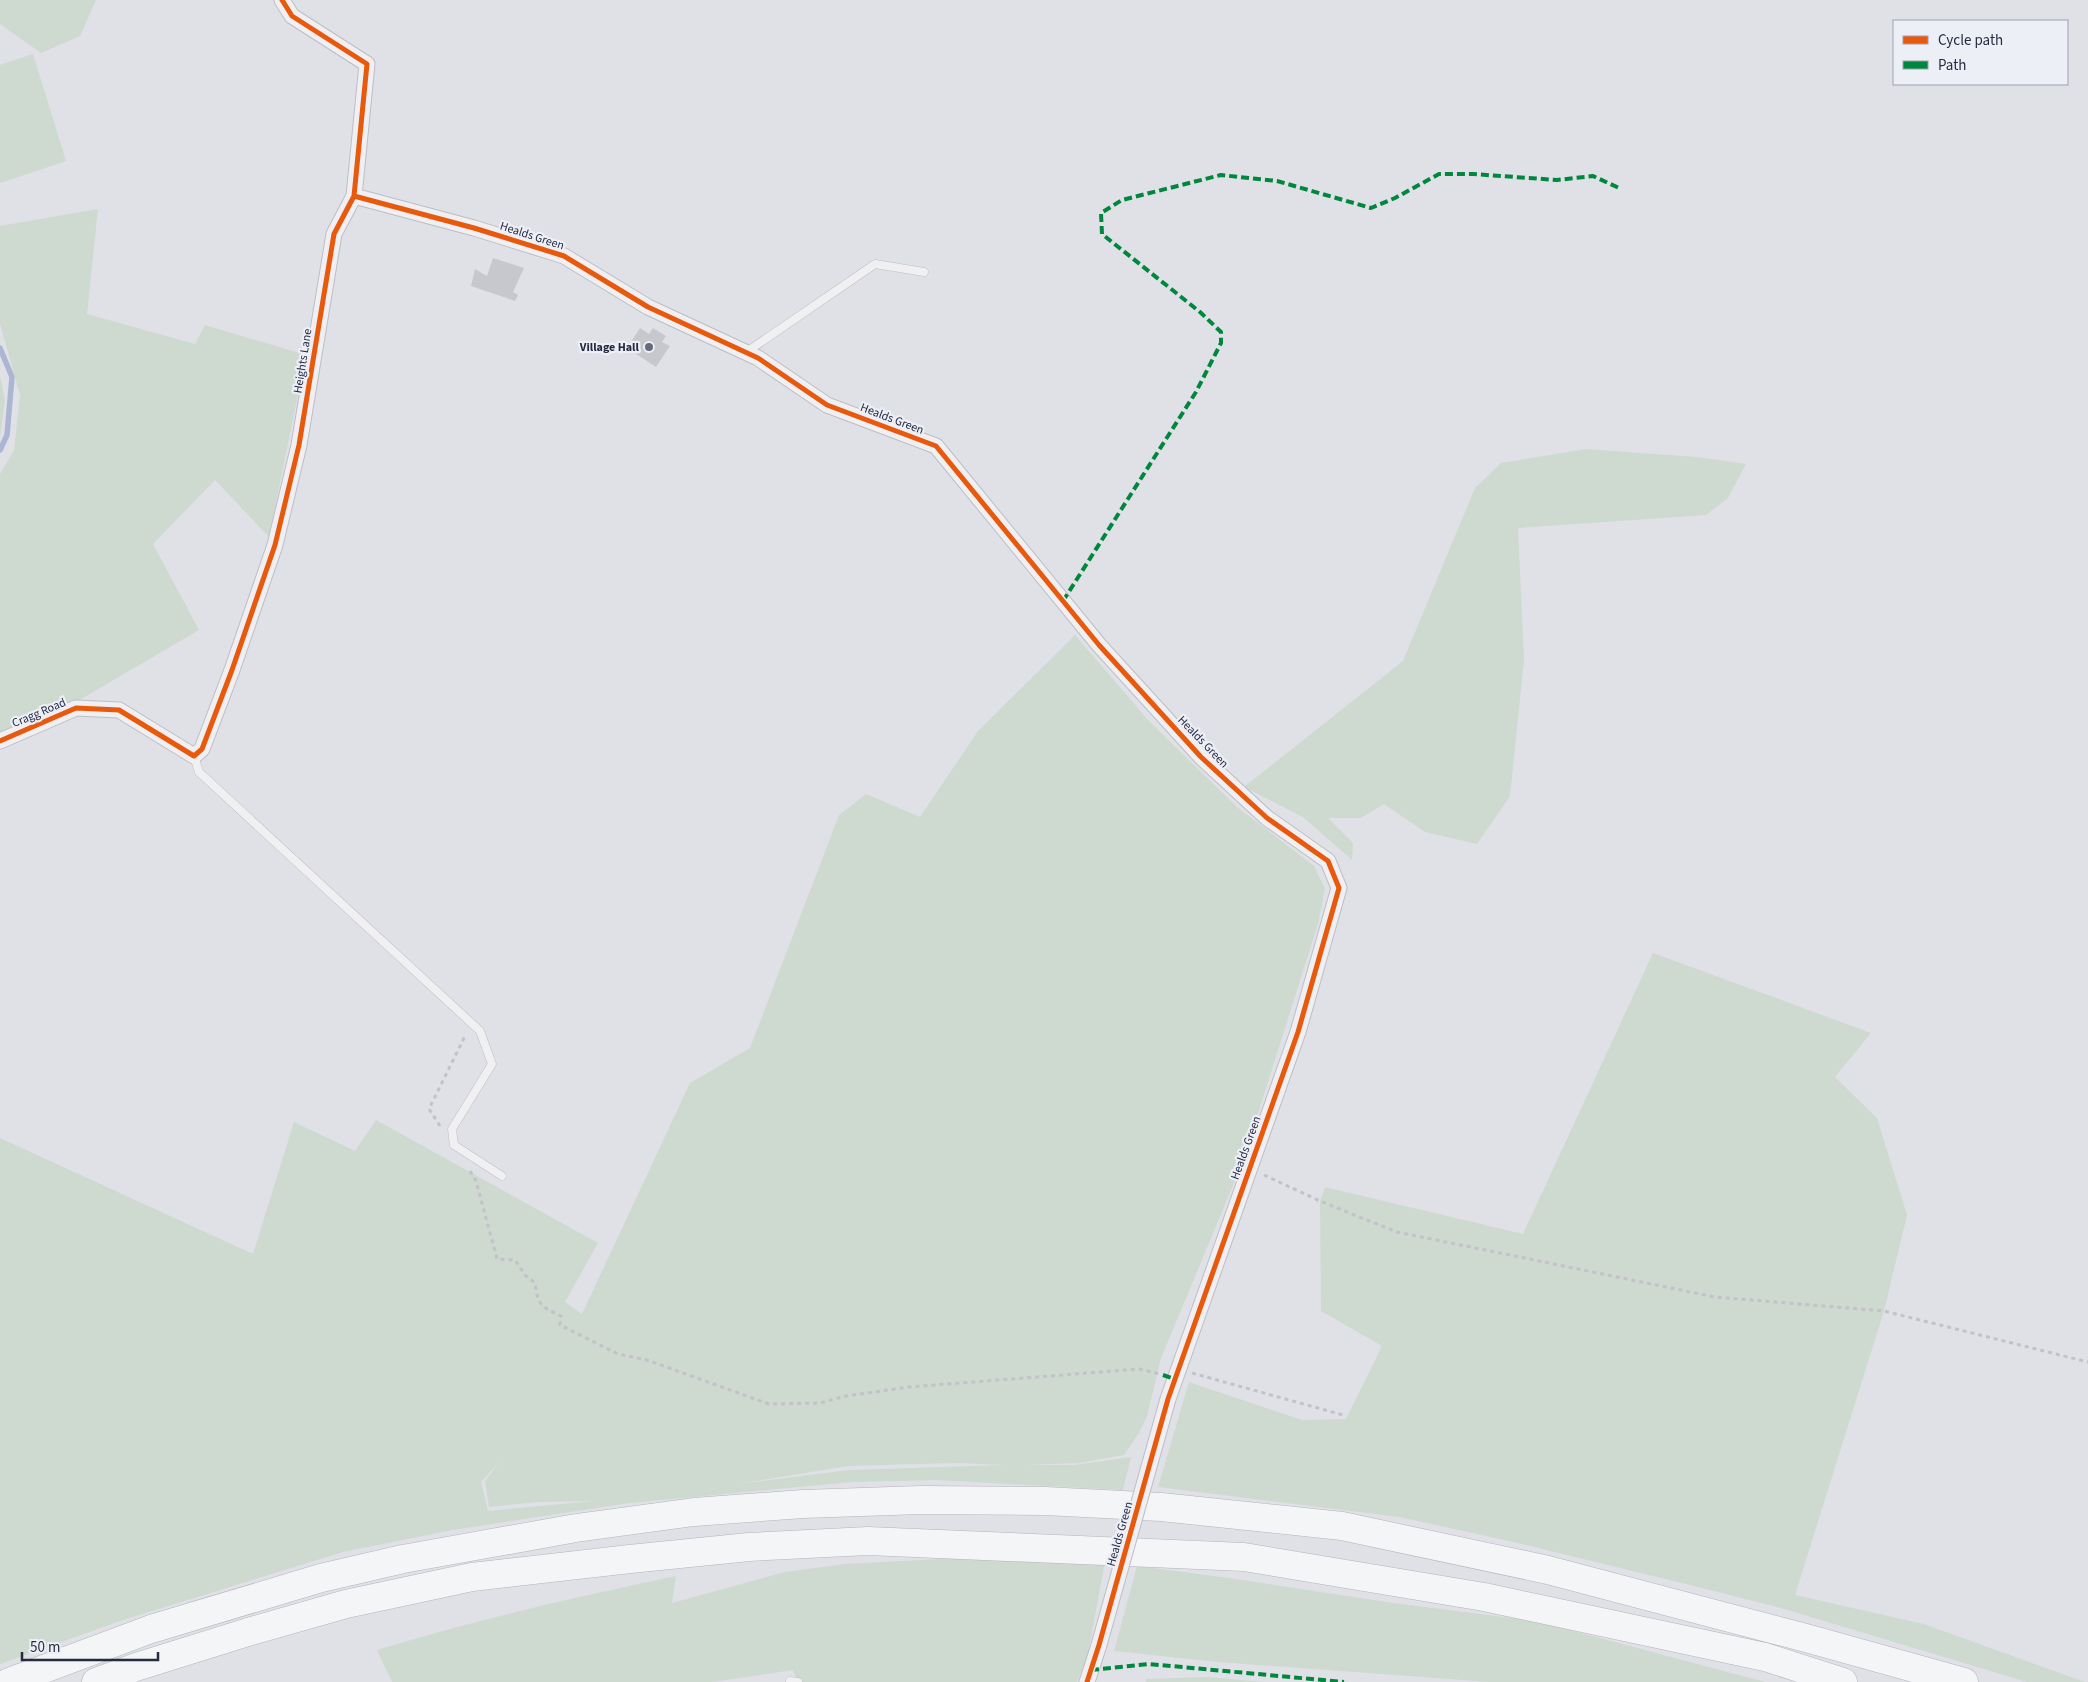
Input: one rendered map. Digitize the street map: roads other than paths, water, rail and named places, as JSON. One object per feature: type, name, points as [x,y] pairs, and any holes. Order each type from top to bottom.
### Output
[{"type":"highway","points":[[9,1682],[58,1662],[160,1627],[321,1578],[403,1559],[576,1528],[694,1512],[802,1504],[921,1500],[1045,1501],[1161,1507],[1342,1526],[1548,1570],[1964,1682]]},
{"type":"highway","points":[[96,1682],[136,1667],[248,1632],[346,1604],[472,1577],[739,1548],[868,1542],[1244,1557],[1484,1597],[1765,1657],[1843,1682]]},
{"type":"street","name":"Heights Lane","points":[[194,756],[202,749],[276,545],[299,445],[334,234],[354,196],[367,64],[292,16],[282,0]]},
{"type":"street","name":"Healds Green","points":[[354,196],[474,228],[564,256],[648,307],[758,358],[827,405],[936,446],[1099,645],[1201,757],[1267,818],[1328,861],[1339,888],[1298,1032],[1168,1399],[1100,1645],[1087,1682]]},
{"type":"street","name":"Cragg Road","points":[[0,741],[76,708],[119,710],[150,727],[181,750],[194,756]]},
{"type":"lane","points":[[745,353],[875,264],[924,272]]},
{"type":"lane","points":[[194,756],[198,772],[480,1031],[492,1064],[452,1129],[454,1145],[502,1176]]},
{"type":"waterway","points":[[0,348],[12,377],[7,435],[0,450]]},
{"type":"place","name":"Village Hall","points":[[649,347]]}]
